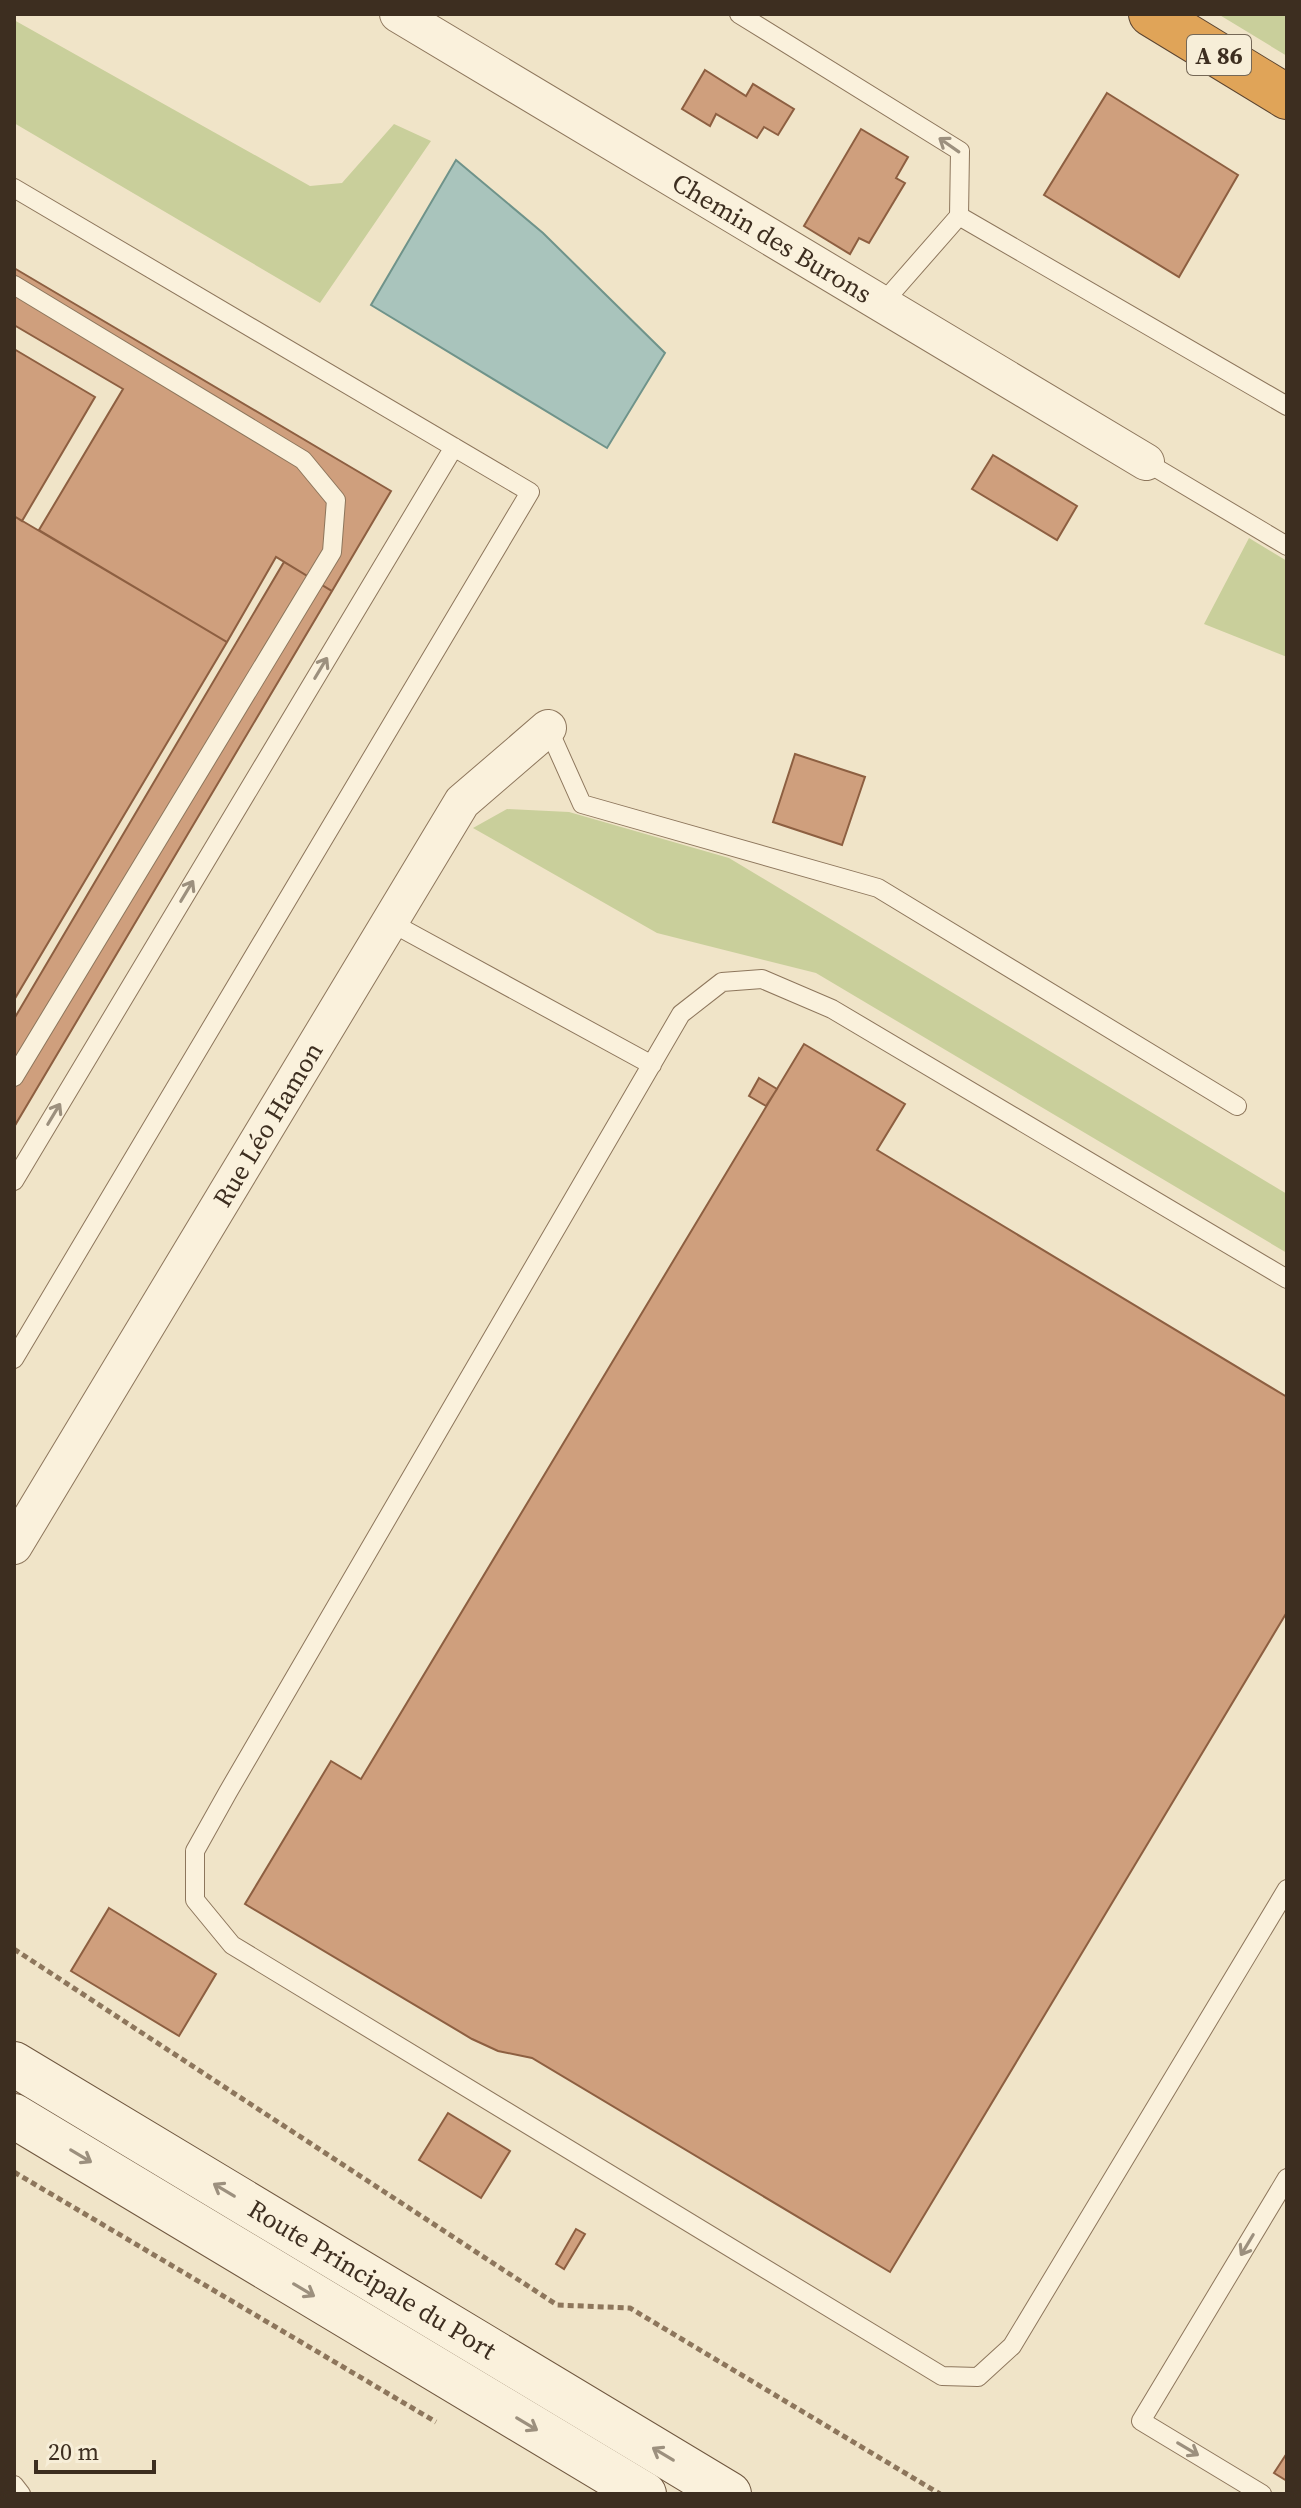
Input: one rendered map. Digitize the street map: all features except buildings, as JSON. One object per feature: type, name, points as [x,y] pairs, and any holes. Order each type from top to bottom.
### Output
[{"type":"highway","name":"A 86","points":[[1151,14],[1287,97]]},
{"type":"main road","name":"Route Principale du Port","points":[[14,2064],[729,2494]]},
{"type":"main road","name":"Route Principale du Port","points":[[14,2116],[644,2494]]},
{"type":"street","name":"Chemin des Burons","points":[[398,14],[1146,462]]},
{"type":"street","name":"Rue Léo Hamon","points":[[14,1546],[462,802],[548,728]]},
{"type":"lane","points":[[739,14],[960,151],[959,216],[881,305]]},
{"type":"lane","points":[[14,188],[530,492],[14,1359]]},
{"type":"lane","points":[[959,216],[1287,406]]},
{"type":"lane","points":[[14,285],[303,460],[336,500],[332,552],[14,1077]]},
{"type":"lane","points":[[14,1181],[454,447]]},
{"type":"lane","points":[[1146,462],[1287,546]]},
{"type":"lane","points":[[548,728],[582,804],[878,888],[1237,1106]]},
{"type":"lane","points":[[390,922],[652,1065]]},
{"type":"lane","points":[[1287,1279],[832,1009],[762,979],[722,982],[681,1014],[200,1842],[195,1851],[195,1900],[232,1945],[942,2376],[978,2377],[1012,2346],[1287,1889]]},
{"type":"lane","points":[[1262,2494],[1141,2421],[1287,2178]]},
{"type":"lane","points":[[14,2485],[21,2494]]},
{"type":"path","points":[[14,1949],[557,2305],[630,2308],[940,2494]]},
{"type":"path","points":[[14,2172],[448,2430]]},
{"type":"green space","points":[[1218,14],[1287,14],[1287,56]]},
{"type":"green space","points":[[14,20],[310,186],[342,183],[394,124],[431,141],[320,303],[14,123]]},
{"type":"green space","points":[[1249,538],[1287,561],[1287,657],[1204,624]]},
{"type":"green space","points":[[507,809],[569,812],[729,858],[1287,1194],[1287,1253],[816,973],[657,933],[473,828]]},
{"type":"water","points":[[456,160],[543,233],[665,353],[607,448],[371,305]]}]
